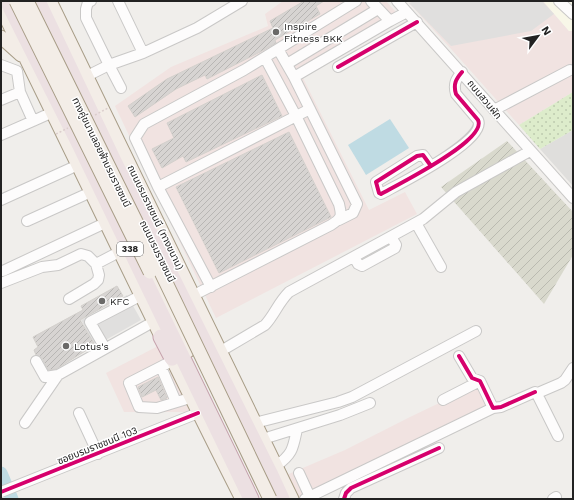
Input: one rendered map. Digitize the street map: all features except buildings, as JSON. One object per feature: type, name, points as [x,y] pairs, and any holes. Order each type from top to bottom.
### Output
[{"type":"highway","name":"338","points":[[7,1],[85,156],[250,497]]},
{"type":"highway","name":"ถนนบรมราชชนนี","points":[[38,1],[114,161],[273,469],[282,499]]},
{"type":"highway","points":[[161,337],[250,497]]},
{"type":"highway","points":[[273,469],[286,499]]},
{"type":"main road","name":"ทางคู่ขนานลอยฟ้าบรมราชชนนี","points":[[16,1],[150,272],[250,497]]},
{"type":"main road","name":"ทางคู่ขนานลอยฟ้าบรมราชชนนี","points":[[27,1],[159,268],[270,499]]},
{"type":"main road","name":"ถนนบรมราชชนนี (ทางขนาน)","points":[[50,1],[263,439],[273,469],[292,499]]},
{"type":"main road","points":[[56,1],[60,21]]},
{"type":"main road","name":"338","points":[[1,8],[53,112],[190,398],[250,497]]},
{"type":"main road","points":[[1,37],[28,63]]},
{"type":"street","points":[[91,1],[88,2],[86,18],[121,88]]},
{"type":"street","points":[[118,1],[143,53]]},
{"type":"street","points":[[87,76],[109,65],[143,53],[197,28],[242,1]]},
{"type":"street","points":[[211,287],[158,187],[135,138],[144,124],[265,58],[356,1]]},
{"type":"street","name":"ถนนสวนผัก","points":[[400,1],[407,12],[462,72],[530,151],[569,187],[573,198]]},
{"type":"street","points":[[559,1],[573,14]]},
{"type":"street","points":[[287,64],[374,5],[390,21]]},
{"type":"street","points":[[294,77],[407,12]]},
{"type":"street","points":[[338,67],[417,22]]},
{"type":"street","points":[[194,295],[353,214],[357,204],[294,77],[278,50]]},
{"type":"street","points":[[265,58],[296,116],[339,204],[342,214],[339,220]]},
{"type":"street","points":[[17,71],[28,63]]},
{"type":"street","points":[[1,65],[17,71]]},
{"type":"street","points":[[494,110],[570,70]]},
{"type":"street","points":[[17,71],[20,92],[32,122]]},
{"type":"street","points":[[431,166],[423,155],[417,156],[376,182],[379,192],[382,194],[448,157],[465,143],[479,128],[480,124],[478,120],[456,94],[454,85],[462,72]]},
{"type":"street","points":[[1,100],[20,92]]},
{"type":"street","points":[[158,187],[310,109]]},
{"type":"street","points":[[1,135],[53,112]]},
{"type":"street","points":[[221,351],[265,325],[271,319],[281,300],[289,292],[423,220],[456,192],[530,151]]},
{"type":"street","points":[[1,200],[78,165]]},
{"type":"street","points":[[137,178],[150,171]]},
{"type":"street","points":[[27,221],[91,192]]},
{"type":"street","points":[[3,271],[105,223]]},
{"type":"street","points":[[416,223],[441,267]]},
{"type":"street","points":[[96,264],[119,252]]},
{"type":"street","points":[[1,284],[42,267],[58,265],[84,254],[96,264],[99,275],[98,280],[69,299]]},
{"type":"street","points":[[106,348],[90,322],[140,296]]},
{"type":"street","points":[[36,361],[45,377],[58,375],[153,322]]},
{"type":"street","points":[[255,423],[338,402],[352,397],[476,331]]},
{"type":"street","points":[[459,356],[472,378],[480,381],[493,408]]},
{"type":"street","points":[[172,361],[129,383],[139,407],[157,408],[190,398]]},
{"type":"street","points":[[161,367],[176,402]]},
{"type":"street","points":[[558,436],[538,398],[538,394],[565,380],[573,368]]},
{"type":"street","points":[[25,423],[58,375]]},
{"type":"street","points":[[443,400],[480,381]]},
{"type":"street","points":[[299,473],[308,498],[493,408],[501,407],[535,392]]},
{"type":"street","points":[[263,439],[340,415],[370,403]]},
{"type":"street","points":[[79,413],[98,454]]},
{"type":"street","name":"ซอยบรมราชชนนี 103","points":[[1,492],[198,413]]},
{"type":"street","points":[[273,469],[291,453],[297,429]]},
{"type":"street","points":[[344,499],[346,493],[351,488],[439,448]]},
{"type":"shaded area","points":[[283,1],[386,1],[403,20],[303,78],[369,210],[405,192],[417,214],[216,318],[115,106],[171,67],[268,26],[265,14]]},
{"type":"shaded area","points":[[415,1],[543,1],[569,31],[573,31],[573,92],[519,125],[409,3]]},
{"type":"shaded area","points":[[415,1],[542,1],[554,14],[531,31],[451,46],[409,3]]},
{"type":"shaded area","points":[[543,1],[573,1],[573,31],[569,31]]},
{"type":"shaded area","points":[[573,130],[573,186],[540,149]]},
{"type":"shaded area","points":[[507,141],[573,212],[573,255],[544,304],[441,187]]},
{"type":"shaded area","points":[[127,295],[141,320],[95,346],[81,320]]},
{"type":"shaded area","points":[[160,345],[191,412],[124,412],[106,373]]},
{"type":"shaded area","points":[[479,384],[492,413],[316,499],[297,499],[284,476],[345,450]]},
{"type":"green space","points":[[573,92],[573,130],[540,149],[519,125]]},
{"type":"water","points":[[390,119],[409,148],[366,175],[348,145]]},
{"type":"waterway","points":[[1,473],[12,499]]},
{"type":"cycle path","points":[[338,67],[417,22]]},
{"type":"cycle path","points":[[431,166],[423,155],[417,156],[376,182],[379,193],[381,194],[421,172],[439,161],[456,150],[469,139],[477,129],[478,120],[456,94],[456,82],[462,72]]},
{"type":"cycle path","points":[[459,356],[472,378],[480,381],[493,408],[501,407],[535,392]]},
{"type":"cycle path","points":[[1,492],[198,413]]},
{"type":"cycle path","points":[[344,499],[346,493],[351,488],[439,448]]},
{"type":"place","name":"Inspire Fitness BKK","points":[[276,32]]},
{"type":"place","name":"KFC","points":[[102,301]]},
{"type":"place","name":"Lotus's","points":[[66,346]]}]
